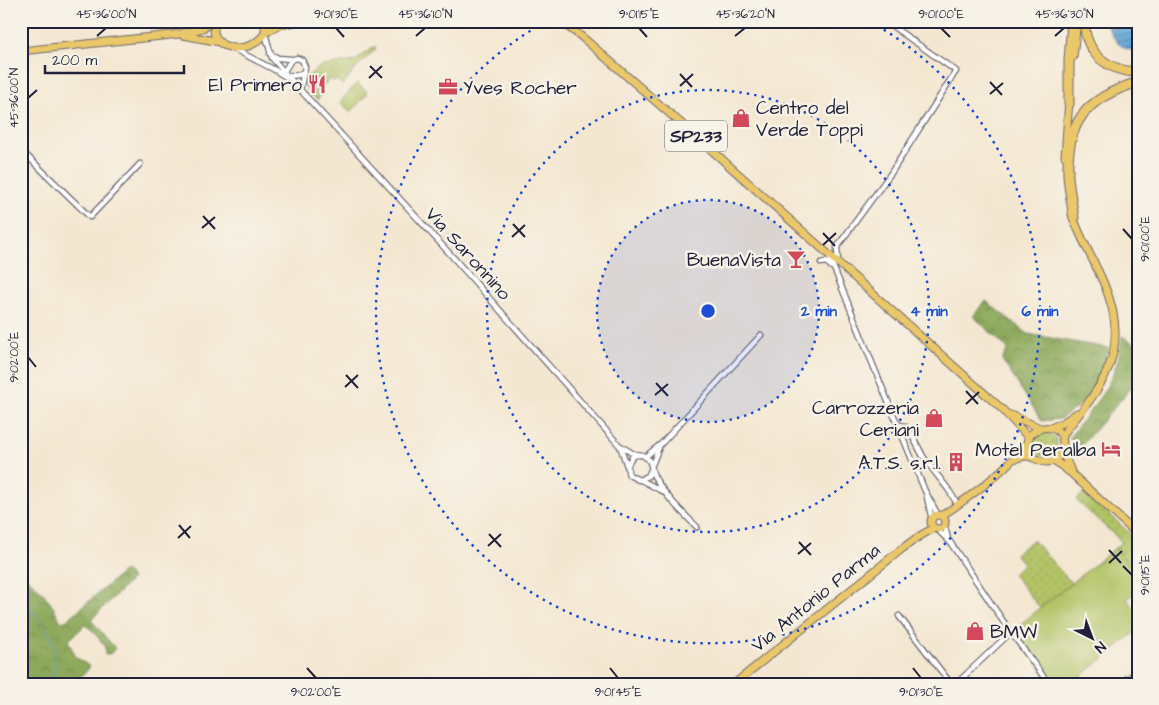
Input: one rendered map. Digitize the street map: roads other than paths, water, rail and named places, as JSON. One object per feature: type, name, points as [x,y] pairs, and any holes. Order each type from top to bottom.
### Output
[{"type":"highway","points":[[1068,104],[1072,21]]},
{"type":"highway","points":[[1084,21],[1088,41],[1106,64],[1121,70],[1138,72]]},
{"type":"highway","points":[[1074,218],[1068,163],[1071,139],[1077,125],[1086,111],[1100,98],[1109,92],[1138,82]]},
{"type":"main road","points":[[21,51],[180,34],[203,28],[215,21]]},
{"type":"main road","points":[[215,21],[214,30],[220,42]]},
{"type":"main road","points":[[265,21],[265,33]]},
{"type":"main road","points":[[180,34],[220,42],[233,49],[242,49],[254,44],[265,33],[279,25],[300,21]]},
{"type":"main road","name":"SP233","points":[[560,21],[590,44],[829,255],[836,267],[1002,409],[1028,440],[1028,449],[1033,458]]},
{"type":"main road","points":[[1072,474],[1062,451],[1062,439],[1064,433],[1099,388],[1110,365],[1115,344],[1115,324],[1105,285],[1074,218],[1068,198],[1065,172],[1068,104],[1077,21]]},
{"type":"main road","points":[[1062,439],[1051,428],[1064,422],[1083,408]]},
{"type":"main road","name":"SP233","points":[[1002,409],[1040,428],[1051,428]]},
{"type":"main road","points":[[1028,440],[1034,430],[1040,428]]},
{"type":"main road","name":"Via Antonio Parma","points":[[734,684],[1014,459],[1028,440]]},
{"type":"main road","points":[[1014,459],[1026,456],[1045,462],[1054,460],[1062,451]]},
{"type":"main road","points":[[1054,460],[1072,474],[1138,535]]},
{"type":"main road","points":[[935,528],[931,523],[940,519]]},
{"type":"main road","name":"Via Antonio Parma","points":[[918,537],[935,528],[942,527],[940,519]]},
{"type":"street","points":[[885,21],[956,71],[891,173],[837,247],[836,267],[873,365],[925,491],[950,542],[1048,684]]},
{"type":"street","name":"Via Saronnino","points":[[265,33],[270,54],[285,74],[444,248],[619,445],[632,453],[645,457],[650,462],[662,491]]},
{"type":"street","name":"Via Saronnino","points":[[233,49],[285,74]]},
{"type":"street","points":[[270,54],[278,58],[299,58],[304,62],[305,67],[300,90]]},
{"type":"street","points":[[293,59],[285,74],[299,75],[303,72]]},
{"type":"street","points":[[21,150],[90,217],[140,164]]},
{"type":"street","points":[[821,263],[826,262],[836,267]]},
{"type":"street","points":[[645,457],[661,444],[761,335]]},
{"type":"street","points":[[898,424],[908,428],[924,458],[958,505]]},
{"type":"street","points":[[641,480],[648,476],[653,459],[661,444]]},
{"type":"street","name":"Via Saronnino","points":[[619,445],[629,475],[662,491],[697,527]]},
{"type":"street","points":[[627,466],[630,459],[639,455]]},
{"type":"street","points":[[935,528],[950,542]]},
{"type":"street","points":[[899,616],[952,684]]},
{"type":"street","points":[[956,684],[1011,632]]},
{"type":"street","points":[[1118,684],[1138,672]]},
{"type":"water","points":[[1105,21],[1138,21],[1138,51],[1126,48],[1117,42]]},
{"type":"waterway","points":[[21,599],[45,626],[52,641],[55,660],[53,684]]},
{"type":"place","name":"El Primero","points":[[317,84]]},
{"type":"place","name":"Yves Rocher","points":[[448,87]]},
{"type":"place","name":"Centro del Verde Toppi","points":[[741,118]]},
{"type":"place","name":"BuenaVista","points":[[796,259]]},
{"type":"place","name":"Carrozzeria Ceriani","points":[[934,418]]},
{"type":"place","name":"Motel Peralba","points":[[1111,449]]},
{"type":"place","name":"A.T.S. s.r.l.","points":[[956,462]]},
{"type":"place","name":"BMW","points":[[975,631]]}]
